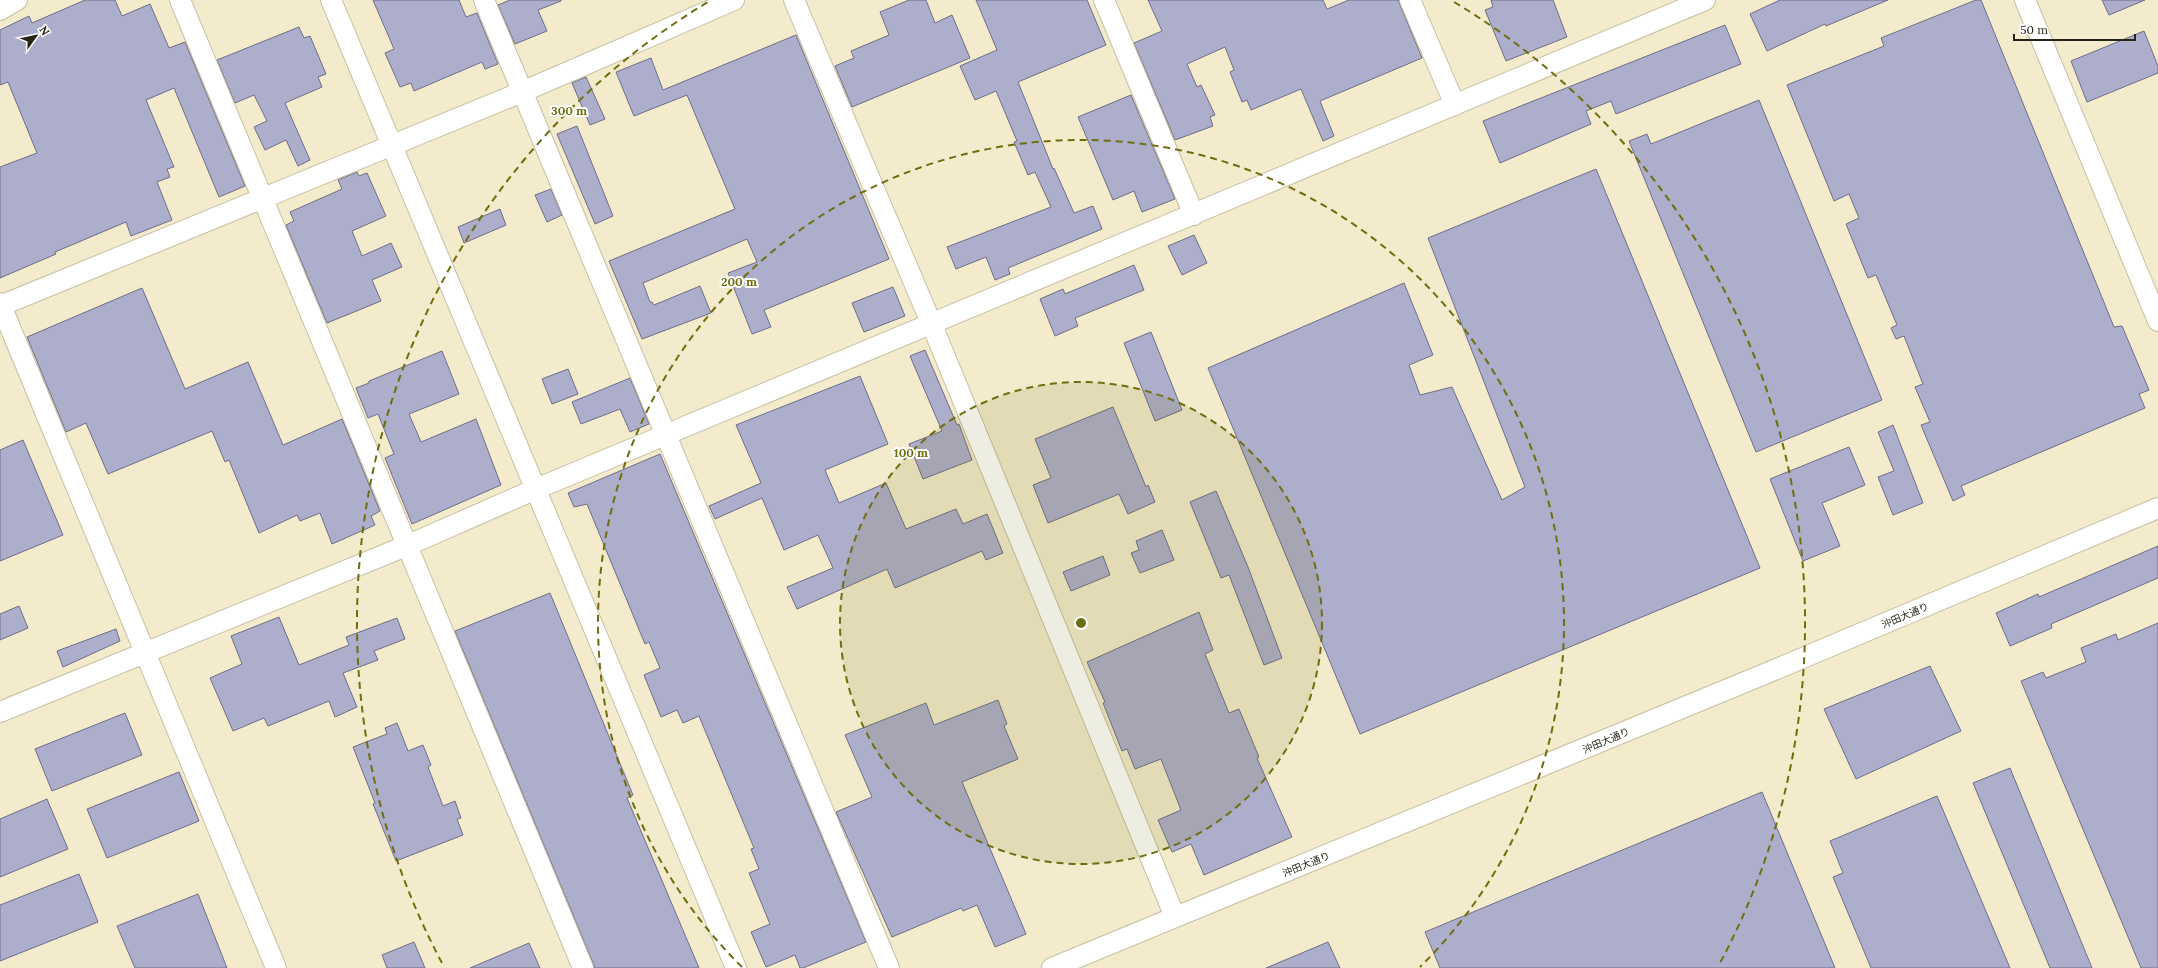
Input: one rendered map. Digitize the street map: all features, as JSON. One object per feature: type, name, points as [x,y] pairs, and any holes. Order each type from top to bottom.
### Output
[{"type":"street","points":[[0,10],[17,0]]},
{"type":"street","points":[[180,0],[406,546],[583,968]]},
{"type":"street","points":[[331,0],[736,968]]},
{"type":"street","points":[[484,0],[889,968]]},
{"type":"street","points":[[276,968],[0,305],[263,199],[522,92],[734,0]]},
{"type":"street","points":[[794,0],[932,325],[1175,917]]},
{"type":"street","points":[[1104,0],[1194,215]]},
{"type":"street","points":[[1410,0],[1455,105]]},
{"type":"street","points":[[0,712],[406,546],[536,489],[932,325],[1705,0]]},
{"type":"street","points":[[2025,0],[2158,321]]},
{"type":"street","name":"沖田大通り","points":[[1052,968],[1752,679],[2158,508]]},
{"type":"building","points":[[85,0],[115,0],[122,16],[150,4],[169,48],[185,42],[245,186],[219,197],[174,88],[146,100],[174,167],[167,169],[170,177],[157,182],[172,220],[131,236],[126,222],[55,252],[56,254],[0,278],[0,167],[37,153],[8,82],[0,85],[0,30],[29,16],[32,23]]},
{"type":"building","points":[[373,0],[459,0],[466,17],[477,13],[498,64],[485,69],[482,62],[414,91],[411,83],[400,87],[385,53],[394,49]]},
{"type":"building","points":[[510,0],[561,1],[538,10],[547,31],[515,44],[498,5]]},
{"type":"building","points":[[909,0],[926,0],[935,23],[952,15],[970,58],[852,107],[835,66],[854,58],[851,51],[889,35],[880,12]]},
{"type":"building","points":[[976,0],[1087,0],[1106,45],[1018,82],[1053,169],[1054,168],[1074,213],[1093,206],[1102,229],[1008,268],[1010,274],[995,280],[986,257],[956,269],[947,247],[1051,207],[1035,172],[1028,175],[1014,142],[1017,141],[996,91],[975,100],[960,66],[997,50]]},
{"type":"building","points":[[1148,0],[1323,0],[1327,9],[1349,0],[1398,0],[1422,58],[1320,101],[1334,136],[1323,141],[1301,89],[1251,110],[1247,100],[1242,102],[1230,72],[1234,70],[1225,47],[1187,64],[1197,87],[1201,85],[1215,115],[1210,117],[1213,126],[1175,140],[1134,43],[1162,31]]},
{"type":"building","points":[[1491,0],[1553,0],[1567,37],[1506,61],[1485,10],[1493,7]]},
{"type":"building","points":[[1780,0],[1888,0],[1826,26],[1825,24],[1767,51],[1750,14]]},
{"type":"building","points":[[1976,0],[1981,0],[2114,327],[2122,326],[2149,390],[2139,394],[2145,408],[1961,486],[1965,495],[1953,501],[1921,425],[1930,422],[1915,387],[1923,384],[1904,336],[1896,339],[1891,328],[1897,325],[1876,275],[1868,278],[1846,224],[1859,218],[1849,194],[1834,201],[1787,85],[1884,46],[1881,38]]},
{"type":"building","points":[[2102,0],[2145,0],[2109,15]]},
{"type":"building","points":[[1725,25],[1741,64],[1616,114],[1611,101],[1586,111],[1591,124],[1500,163],[1483,121]]},
{"type":"building","points":[[299,27],[304,38],[310,36],[326,74],[318,77],[322,87],[285,103],[310,160],[298,166],[286,140],[265,150],[254,127],[267,121],[254,95],[235,103],[217,60]]},
{"type":"building","points":[[2144,31],[2158,66],[2158,73],[2087,102],[2071,61]]},
{"type":"building","points":[[796,35],[889,259],[764,310],[771,327],[752,334],[728,273],[757,262],[747,239],[643,283],[650,302],[654,305],[700,286],[711,313],[642,339],[609,261],[735,209],[687,95],[634,116],[616,72],[651,58],[663,90]]},
{"type":"building","points":[[586,77],[605,119],[590,125],[572,83]]},
{"type":"building","points":[[1131,95],[1175,199],[1142,212],[1134,191],[1113,200],[1078,117]]},
{"type":"building","points":[[1759,100],[1882,400],[1756,452],[1629,141],[1647,134],[1651,144]]},
{"type":"building","points":[[577,126],[613,216],[595,224],[557,134]]},
{"type":"building","points":[[1596,169],[1760,568],[1360,734],[1208,368],[1404,283],[1433,355],[1409,365],[1420,395],[1452,387],[1502,500],[1525,487],[1428,238]]},
{"type":"building","points":[[357,172],[359,176],[367,173],[386,216],[352,231],[362,256],[391,243],[402,267],[372,280],[381,301],[327,323],[286,225],[294,221],[290,212],[342,189],[338,180]]},
{"type":"building","points":[[551,189],[562,215],[547,222],[535,195]]},
{"type":"building","points":[[500,209],[506,225],[464,243],[458,227]]},
{"type":"building","points":[[1194,235],[1207,263],[1182,275],[1168,246]]},
{"type":"building","points":[[1134,265],[1144,290],[1075,318],[1078,326],[1055,336],[1040,299],[1063,289],[1065,294]]},
{"type":"building","points":[[893,287],[905,316],[864,332],[852,303]]},
{"type":"building","points":[[142,288],[185,389],[248,362],[283,445],[342,419],[380,511],[371,516],[375,525],[332,544],[320,513],[300,521],[297,515],[259,533],[229,460],[225,462],[212,431],[108,474],[86,423],[66,432],[27,337]]},
{"type":"building","points":[[1151,332],[1182,410],[1155,421],[1124,343]]},
{"type":"building","points":[[925,350],[957,425],[959,424],[972,460],[923,479],[909,444],[942,431],[910,356]]},
{"type":"building","points":[[442,351],[459,394],[409,414],[421,442],[476,419],[501,485],[412,524],[385,458],[394,454],[378,414],[368,418],[356,388],[369,383],[369,381]]},
{"type":"building","points":[[568,369],[578,394],[552,404],[542,379]]},
{"type":"building","points":[[860,376],[888,444],[825,470],[839,503],[886,483],[906,529],[956,509],[963,524],[987,514],[1003,553],[986,560],[982,551],[895,588],[887,569],[797,609],[787,587],[833,568],[818,535],[784,550],[762,498],[715,519],[709,506],[761,483],[736,425]]},
{"type":"building","points":[[630,378],[649,424],[630,432],[620,409],[581,424],[572,402]]},
{"type":"building","points":[[1113,407],[1146,487],[1148,485],[1155,502],[1128,514],[1119,494],[1048,523],[1033,485],[1051,478],[1035,439]]},
{"type":"building","points":[[1893,425],[1923,503],[1893,515],[1878,477],[1894,471],[1878,432]]},
{"type":"building","points":[[23,440],[63,535],[0,561],[0,450]]},
{"type":"building","points":[[1849,447],[1865,485],[1822,503],[1840,546],[1803,561],[1770,479]]},
{"type":"building","points":[[660,454],[866,942],[803,968],[800,968],[795,955],[766,967],[751,932],[770,924],[749,873],[759,869],[751,849],[754,848],[699,716],[683,723],[677,710],[661,717],[644,675],[660,668],[649,642],[645,644],[587,504],[574,507],[568,493]]},
{"type":"building","points":[[1216,491],[1248,567],[1282,658],[1264,665],[1229,575],[1221,578],[1190,502]]},
{"type":"building","points":[[1162,530],[1174,560],[1140,573],[1131,553],[1139,550],[1136,541]]},
{"type":"building","points":[[2158,546],[2158,578],[2051,624],[2052,628],[2010,646],[1996,613],[2038,594],[2039,597]]},
{"type":"building","points":[[1103,556],[1110,575],[1071,591],[1063,572]]},
{"type":"building","points":[[550,593],[633,795],[627,798],[699,968],[595,968],[455,631]]},
{"type":"building","points":[[19,606],[28,628],[0,640],[0,614]]},
{"type":"building","points":[[1199,612],[1213,650],[1205,654],[1229,713],[1239,709],[1259,757],[1257,758],[1292,837],[1204,875],[1191,844],[1172,852],[1158,820],[1181,810],[1161,759],[1135,769],[1127,749],[1122,751],[1103,703],[1105,702],[1087,662]]},
{"type":"building","points":[[279,617],[299,665],[349,645],[346,637],[397,618],[405,639],[374,651],[378,660],[343,673],[357,707],[335,717],[329,701],[268,726],[264,718],[233,731],[210,678],[242,664],[231,636]]},
{"type":"building","points":[[2158,623],[2158,968],[2141,968],[2021,681],[2043,672],[2046,678],[2086,662],[2081,648],[2116,634],[2118,640]]},
{"type":"building","points":[[116,629],[120,641],[63,667],[57,651]]},
{"type":"building","points":[[1930,666],[1961,731],[1856,779],[1824,709]]},
{"type":"building","points":[[998,700],[1007,724],[1004,726],[1018,759],[962,782],[1026,934],[995,947],[977,905],[963,911],[961,908],[892,937],[836,812],[872,797],[845,735],[926,703],[934,725]]},
{"type":"building","points":[[125,713],[142,755],[52,791],[35,749]]},
{"type":"building","points":[[397,723],[408,751],[423,745],[431,765],[428,767],[443,806],[455,801],[461,818],[457,819],[463,835],[396,861],[373,804],[375,803],[353,747],[387,734],[385,728]]},
{"type":"building","points":[[2010,768],[2092,968],[2050,968],[1973,783]]},
{"type":"building","points":[[179,772],[199,821],[107,858],[87,809]]},
{"type":"building","points":[[1762,792],[1835,968],[1440,968],[1425,932]]},
{"type":"building","points":[[1937,796],[2010,968],[1871,968],[1833,877],[1843,873],[1830,841]]},
{"type":"building","points":[[47,799],[68,849],[0,877],[0,819]]},
{"type":"building","points":[[79,874],[98,922],[0,961],[0,905]]},
{"type":"building","points":[[198,894],[227,968],[135,968],[117,926]]},
{"type":"building","points":[[414,942],[425,968],[387,968],[382,955]]},
{"type":"building","points":[[1328,942],[1340,968],[1266,968]]},
{"type":"building","points":[[529,943],[540,968],[470,968]]}]
